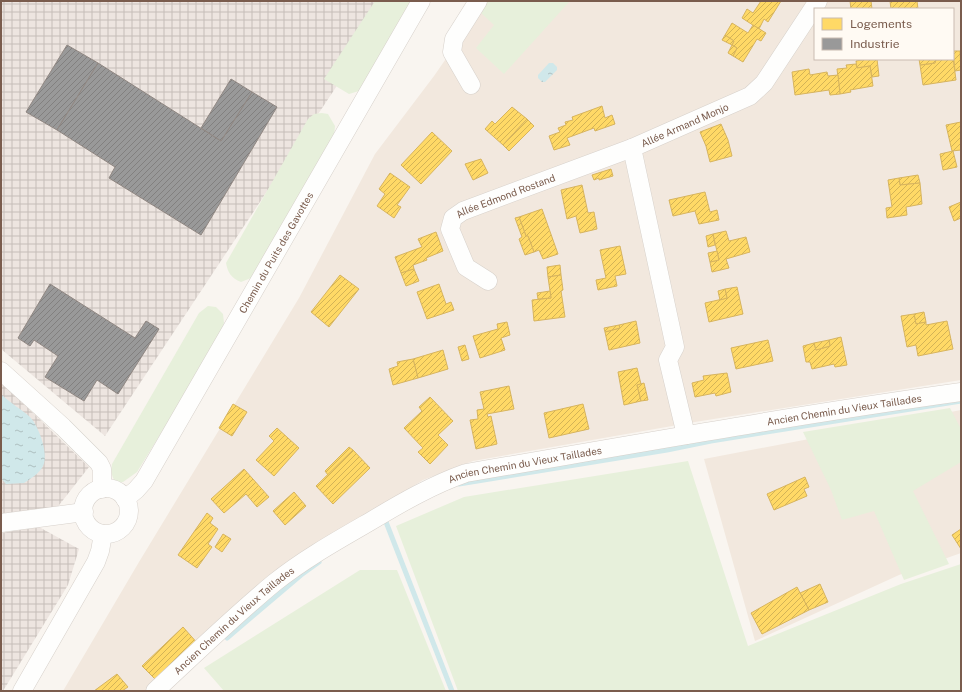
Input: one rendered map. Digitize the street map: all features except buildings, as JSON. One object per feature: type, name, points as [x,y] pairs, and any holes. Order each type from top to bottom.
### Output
[{"type":"street","name":"Chemin du Puits des Gavottes","points":[[125,499],[144,481],[421,1]]},
{"type":"street","points":[[471,85],[452,52],[454,39],[478,1]]},
{"type":"street","name":"Allée Armand Monjo","points":[[686,435],[668,360],[675,347],[632,148],[750,96],[764,83],[818,1]]},
{"type":"street","name":"Allée Edmond Rostand","points":[[488,281],[466,267],[450,229],[453,218],[463,212],[632,148]]},
{"type":"street","points":[[1,371],[63,427],[99,463],[103,474],[102,489]]},
{"type":"street","name":"Ancien Chemin du Vieux Taillades","points":[[155,691],[275,583],[314,555],[381,515],[444,481],[466,473],[686,435],[892,401],[961,392]]},
{"type":"street","points":[[102,489],[115,490],[125,499],[129,511],[125,524],[115,532],[103,534],[91,528],[84,518],[85,504],[88,497],[94,492],[102,489]]},
{"type":"street","points":[[1,523],[84,512]]},
{"type":"street","points":[[22,691],[96,562],[100,551],[103,534]]},
{"type":"shaded area","points":[[1,1],[393,1],[105,436],[1,349]]},
{"type":"shaded area","points":[[483,1],[961,1],[961,380],[695,422],[473,461],[423,480],[309,552],[147,691],[63,691],[139,562],[299,298],[375,154],[434,76],[461,37]]},
{"type":"shaded area","points":[[1,382],[89,467],[56,509],[1,515]]},
{"type":"shaded area","points":[[961,410],[961,553],[899,575],[755,641],[704,459]]},
{"type":"shaded area","points":[[39,527],[79,549],[68,585],[3,691],[1,691],[1,533]]},
{"type":"green space","points":[[375,1],[412,1],[366,81],[359,91],[349,94],[324,79]]},
{"type":"green space","points":[[487,1],[570,1],[504,74],[476,48],[494,25],[480,12]]},
{"type":"green space","points":[[314,114],[328,114],[335,126],[334,137],[251,278],[241,282],[235,279],[230,275],[226,263],[308,119]]},
{"type":"green space","points":[[208,306],[216,307],[223,314],[224,323],[219,339],[137,472],[123,482],[117,483],[112,474],[112,464],[199,313]]},
{"type":"green space","points":[[950,408],[961,429],[961,462],[913,491],[949,564],[904,580],[874,511],[842,520],[831,490],[803,432]]},
{"type":"green space","points":[[688,461],[748,646],[901,584],[961,564],[961,691],[458,691],[396,526],[464,497]]},
{"type":"green space","points":[[360,570],[397,570],[446,691],[224,691],[204,668]]},
{"type":"water","points":[[549,63],[553,63],[557,67],[557,70],[545,82],[542,82],[538,78],[538,75]]},
{"type":"water","points":[[1,394],[30,417],[37,427],[44,448],[45,461],[42,469],[24,483],[6,484],[1,478]]},
{"type":"waterway","points":[[459,484],[667,450],[711,441],[961,401]]},
{"type":"waterway","points":[[386,522],[452,691]]},
{"type":"waterway","points":[[227,638],[301,575],[319,562]]}]
